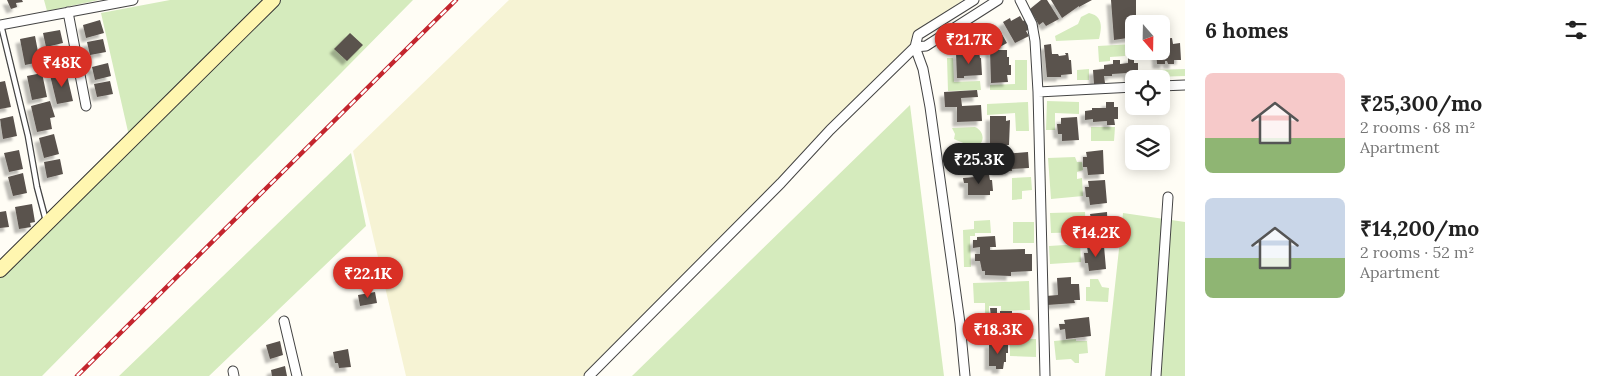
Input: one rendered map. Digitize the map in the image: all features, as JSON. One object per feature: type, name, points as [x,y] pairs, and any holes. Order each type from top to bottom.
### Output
[{"type":"street","points":[[1,25],[133,0]]},
{"type":"street","points":[[0,270],[273,0]]},
{"type":"street","points":[[589,376],[781,183],[830,130],[915,47],[918,35],[974,0]]},
{"type":"street","points":[[915,47],[926,46],[998,0]]},
{"type":"street","points":[[1020,0],[1032,24],[1035,40],[1045,376]]},
{"type":"street","points":[[68,12],[86,106]]},
{"type":"street","points":[[915,47],[923,69],[930,107],[960,323],[965,376]]},
{"type":"street","points":[[1170,86],[1185,85]]},
{"type":"street","points":[[1038,92],[1125,87]]},
{"type":"street","points":[[1156,376],[1168,197]]},
{"type":"street","points":[[284,322],[297,376]]},
{"type":"lane","points":[[1,25],[28,136],[37,187],[47,223]]},
{"type":"shaded area","points":[[509,0],[963,0],[916,34],[911,46],[587,376],[406,376],[353,151]]},
{"type":"green space","points":[[44,0],[99,0],[47,11]]},
{"type":"green space","points":[[170,0],[264,0],[129,136],[101,13]]},
{"type":"green space","points":[[274,0],[413,0],[42,376],[0,376],[0,272]]},
{"type":"green space","points":[[1089,13],[1094,14],[1099,19],[1101,30],[1099,39],[1056,41],[1055,36],[1078,24],[1081,17]]},
{"type":"green space","points":[[1125,44],[1125,56],[1110,57],[1110,61],[1099,62],[1098,46]]},
{"type":"green space","points":[[947,58],[953,58],[954,82],[980,81],[981,90],[948,91]]},
{"type":"green space","points":[[1015,60],[1027,60],[1027,90],[990,90],[990,85],[1015,84]]},
{"type":"green space","points":[[1089,69],[1089,80],[1077,80],[1077,70]]},
{"type":"green space","points":[[1185,69],[1185,76],[1170,76],[1170,70],[1154,70]]},
{"type":"green space","points":[[1047,101],[1079,102],[1079,114],[1055,113],[1055,130],[1046,130]]},
{"type":"green space","points":[[1028,102],[1029,131],[1016,131],[1015,113],[987,115],[987,104]]},
{"type":"green space","points":[[910,105],[944,376],[632,376]]},
{"type":"green space","points":[[975,127],[981,132],[983,138],[980,144],[973,146],[954,139],[955,134],[952,128]]},
{"type":"green space","points":[[1091,127],[1115,127],[1114,141],[1091,141]]},
{"type":"green space","points":[[984,151],[985,169],[974,170],[973,174],[966,174],[965,166],[959,166],[958,152]]},
{"type":"green space","points":[[351,153],[366,226],[209,376],[119,376]]},
{"type":"green space","points":[[1075,157],[1077,162],[1082,162],[1083,170],[1077,172],[1077,179],[1082,178],[1083,196],[1051,199],[1048,158]]},
{"type":"green space","points":[[1031,177],[1032,190],[1022,191],[1022,199],[1012,200],[1012,178]]},
{"type":"green space","points":[[1085,212],[1086,232],[1051,233],[1050,213]]},
{"type":"green space","points":[[1123,213],[1185,222],[1185,376],[1105,376]]},
{"type":"green space","points":[[990,220],[991,233],[975,233],[975,236],[970,236],[971,267],[964,267],[963,230],[974,229],[974,221]]},
{"type":"green space","points":[[1013,222],[1034,222],[1034,243],[1013,243]]},
{"type":"green space","points":[[1080,244],[1081,262],[1050,264],[1049,246]]},
{"type":"green space","points":[[1090,279],[1098,279],[1102,287],[1109,288],[1108,302],[1086,301],[1086,287],[1090,287]]},
{"type":"green space","points":[[1029,281],[1030,310],[1001,311],[1001,306],[989,306],[989,313],[985,313],[985,303],[974,303],[973,283]]},
{"type":"green space","points":[[1010,339],[1036,339],[1036,357],[1010,356]]},
{"type":"green space","points":[[1076,339],[1076,341],[1087,341],[1088,353],[1079,354],[1079,363],[1075,363],[1071,359],[1056,360],[1054,341]]},
{"type":"building","points":[[7,0],[22,0],[23,2],[16,3],[17,7],[11,9]]},
{"type":"building","points":[[1041,0],[1047,0],[1059,19],[1046,26],[1043,22],[1039,25],[1030,9]]},
{"type":"building","points":[[1051,0],[1092,0],[1079,6],[1062,18]]},
{"type":"building","points":[[1111,0],[1136,0],[1136,15],[1125,15],[1125,38],[1114,40]]},
{"type":"building","points":[[1020,16],[1023,21],[1025,20],[1030,29],[1026,31],[1029,36],[1015,43],[1003,22],[1010,18],[1011,21]]},
{"type":"building","points":[[100,20],[104,33],[86,38],[83,25]]},
{"type":"building","points":[[999,29],[1007,43],[998,48],[994,42],[985,47],[980,39]]},
{"type":"building","points":[[60,30],[63,43],[46,47],[43,33]]},
{"type":"building","points":[[350,33],[363,45],[347,61],[334,49]]},
{"type":"building","points":[[35,36],[40,62],[25,65],[20,39]]},
{"type":"building","points":[[1170,38],[1172,38],[1173,44],[1180,43],[1181,60],[1174,60],[1174,64],[1168,64],[1165,61],[1165,64],[1157,64],[1157,60],[1170,60]]},
{"type":"building","points":[[103,39],[106,52],[90,55],[87,42]]},
{"type":"building","points":[[1051,44],[1052,54],[1058,54],[1059,56],[1068,53],[1069,60],[1071,60],[1072,74],[1061,75],[1061,77],[1047,77],[1044,45]]},
{"type":"building","points":[[63,49],[66,62],[50,66],[47,53]]},
{"type":"building","points":[[990,50],[1007,50],[1009,65],[1011,65],[1011,75],[1007,75],[1008,82],[991,83]]},
{"type":"building","points":[[979,52],[982,75],[957,78],[956,53]]},
{"type":"building","points":[[1113,60],[1120,60],[1120,64],[1128,63],[1128,60],[1134,60],[1134,63],[1138,63],[1138,70],[1125,70],[1125,73],[1104,76],[1105,83],[1094,84],[1093,70],[1104,69],[1104,65],[1113,64]]},
{"type":"building","points":[[108,63],[111,76],[95,80],[92,67]]},
{"type":"building","points":[[66,71],[73,101],[57,104],[50,75]]},
{"type":"building","points":[[42,73],[47,97],[32,100],[27,76]]},
{"type":"building","points":[[5,81],[11,107],[0,109],[0,82]]},
{"type":"building","points":[[110,81],[113,94],[97,97],[94,84]]},
{"type":"building","points":[[977,90],[978,97],[961,98],[962,106],[981,105],[982,121],[957,122],[957,107],[945,107],[944,92]]},
{"type":"building","points":[[50,101],[55,117],[50,118],[52,129],[37,132],[31,106]]},
{"type":"building","points":[[1106,102],[1114,102],[1114,107],[1118,107],[1118,119],[1114,119],[1115,125],[1107,125],[1107,121],[1093,122],[1093,119],[1085,120],[1085,111],[1092,110],[1092,108],[1106,108]]},
{"type":"building","points":[[13,116],[17,136],[3,139],[0,119]]},
{"type":"building","points":[[990,116],[1006,116],[1006,121],[1010,120],[1009,145],[990,145]]},
{"type":"building","points":[[1077,117],[1079,140],[1062,141],[1062,134],[1058,134],[1057,124],[1061,124],[1061,118]]},
{"type":"building","points":[[54,134],[59,154],[44,158],[39,138]]},
{"type":"building","points":[[1003,146],[1004,154],[1028,152],[1029,168],[996,171],[995,147]]},
{"type":"building","points":[[19,150],[23,169],[9,172],[4,153]]},
{"type":"building","points":[[1103,150],[1104,174],[1088,175],[1087,167],[1083,167],[1083,157],[1087,157],[1086,152]]},
{"type":"building","points":[[60,159],[63,174],[47,178],[44,162]]},
{"type":"building","points":[[975,172],[983,172],[983,175],[989,175],[990,180],[992,180],[993,191],[990,191],[990,195],[968,195],[968,183],[964,183],[963,178],[975,177]]},
{"type":"building","points":[[23,173],[27,193],[13,196],[8,177]]},
{"type":"building","points":[[1105,180],[1107,203],[1090,205],[1089,197],[1086,197],[1085,187],[1089,187],[1088,181]]},
{"type":"building","points":[[32,204],[35,222],[30,223],[31,227],[19,229],[15,207]]},
{"type":"building","points":[[6,211],[9,227],[0,228],[0,212]]},
{"type":"building","points":[[1107,212],[1108,236],[1092,237],[1091,229],[1088,229],[1087,220],[1091,219],[1090,214]]},
{"type":"building","points":[[995,236],[996,247],[990,247],[990,250],[1025,249],[1025,254],[1032,254],[1032,271],[1011,272],[1011,276],[985,275],[980,261],[975,261],[975,254],[980,254],[980,247],[973,248],[973,240],[977,240],[977,237]]},
{"type":"building","points":[[1104,246],[1106,269],[1089,271],[1088,263],[1085,263],[1084,253],[1088,253],[1087,247]]},
{"type":"building","points":[[368,258],[373,279],[355,283],[351,265],[364,263],[363,259]]},
{"type":"building","points":[[1071,277],[1071,284],[1079,284],[1080,300],[1074,300],[1075,303],[1047,305],[1046,296],[1058,295],[1057,278]]},
{"type":"building","points":[[375,292],[377,303],[360,306],[358,295]]},
{"type":"building","points":[[990,308],[997,308],[997,316],[1000,316],[1000,311],[1012,311],[1012,316],[1022,315],[1022,326],[997,327],[998,334],[991,334],[991,327],[986,327],[985,317],[991,317]]},
{"type":"building","points":[[1089,317],[1091,336],[1066,339],[1065,329],[1060,330],[1059,324],[1065,324],[1064,320]]},
{"type":"building","points":[[280,341],[283,355],[270,359],[266,345]]},
{"type":"building","points":[[989,343],[1005,343],[1005,345],[1008,345],[1008,353],[1006,353],[1006,362],[1004,362],[1003,369],[989,366]]},
{"type":"building","points":[[348,349],[351,367],[339,368],[338,363],[335,363],[333,352]]},
{"type":"building","points":[[285,366],[287,376],[272,376],[271,370]]},
{"type":"railway","points":[[77,376],[456,0]]}]
